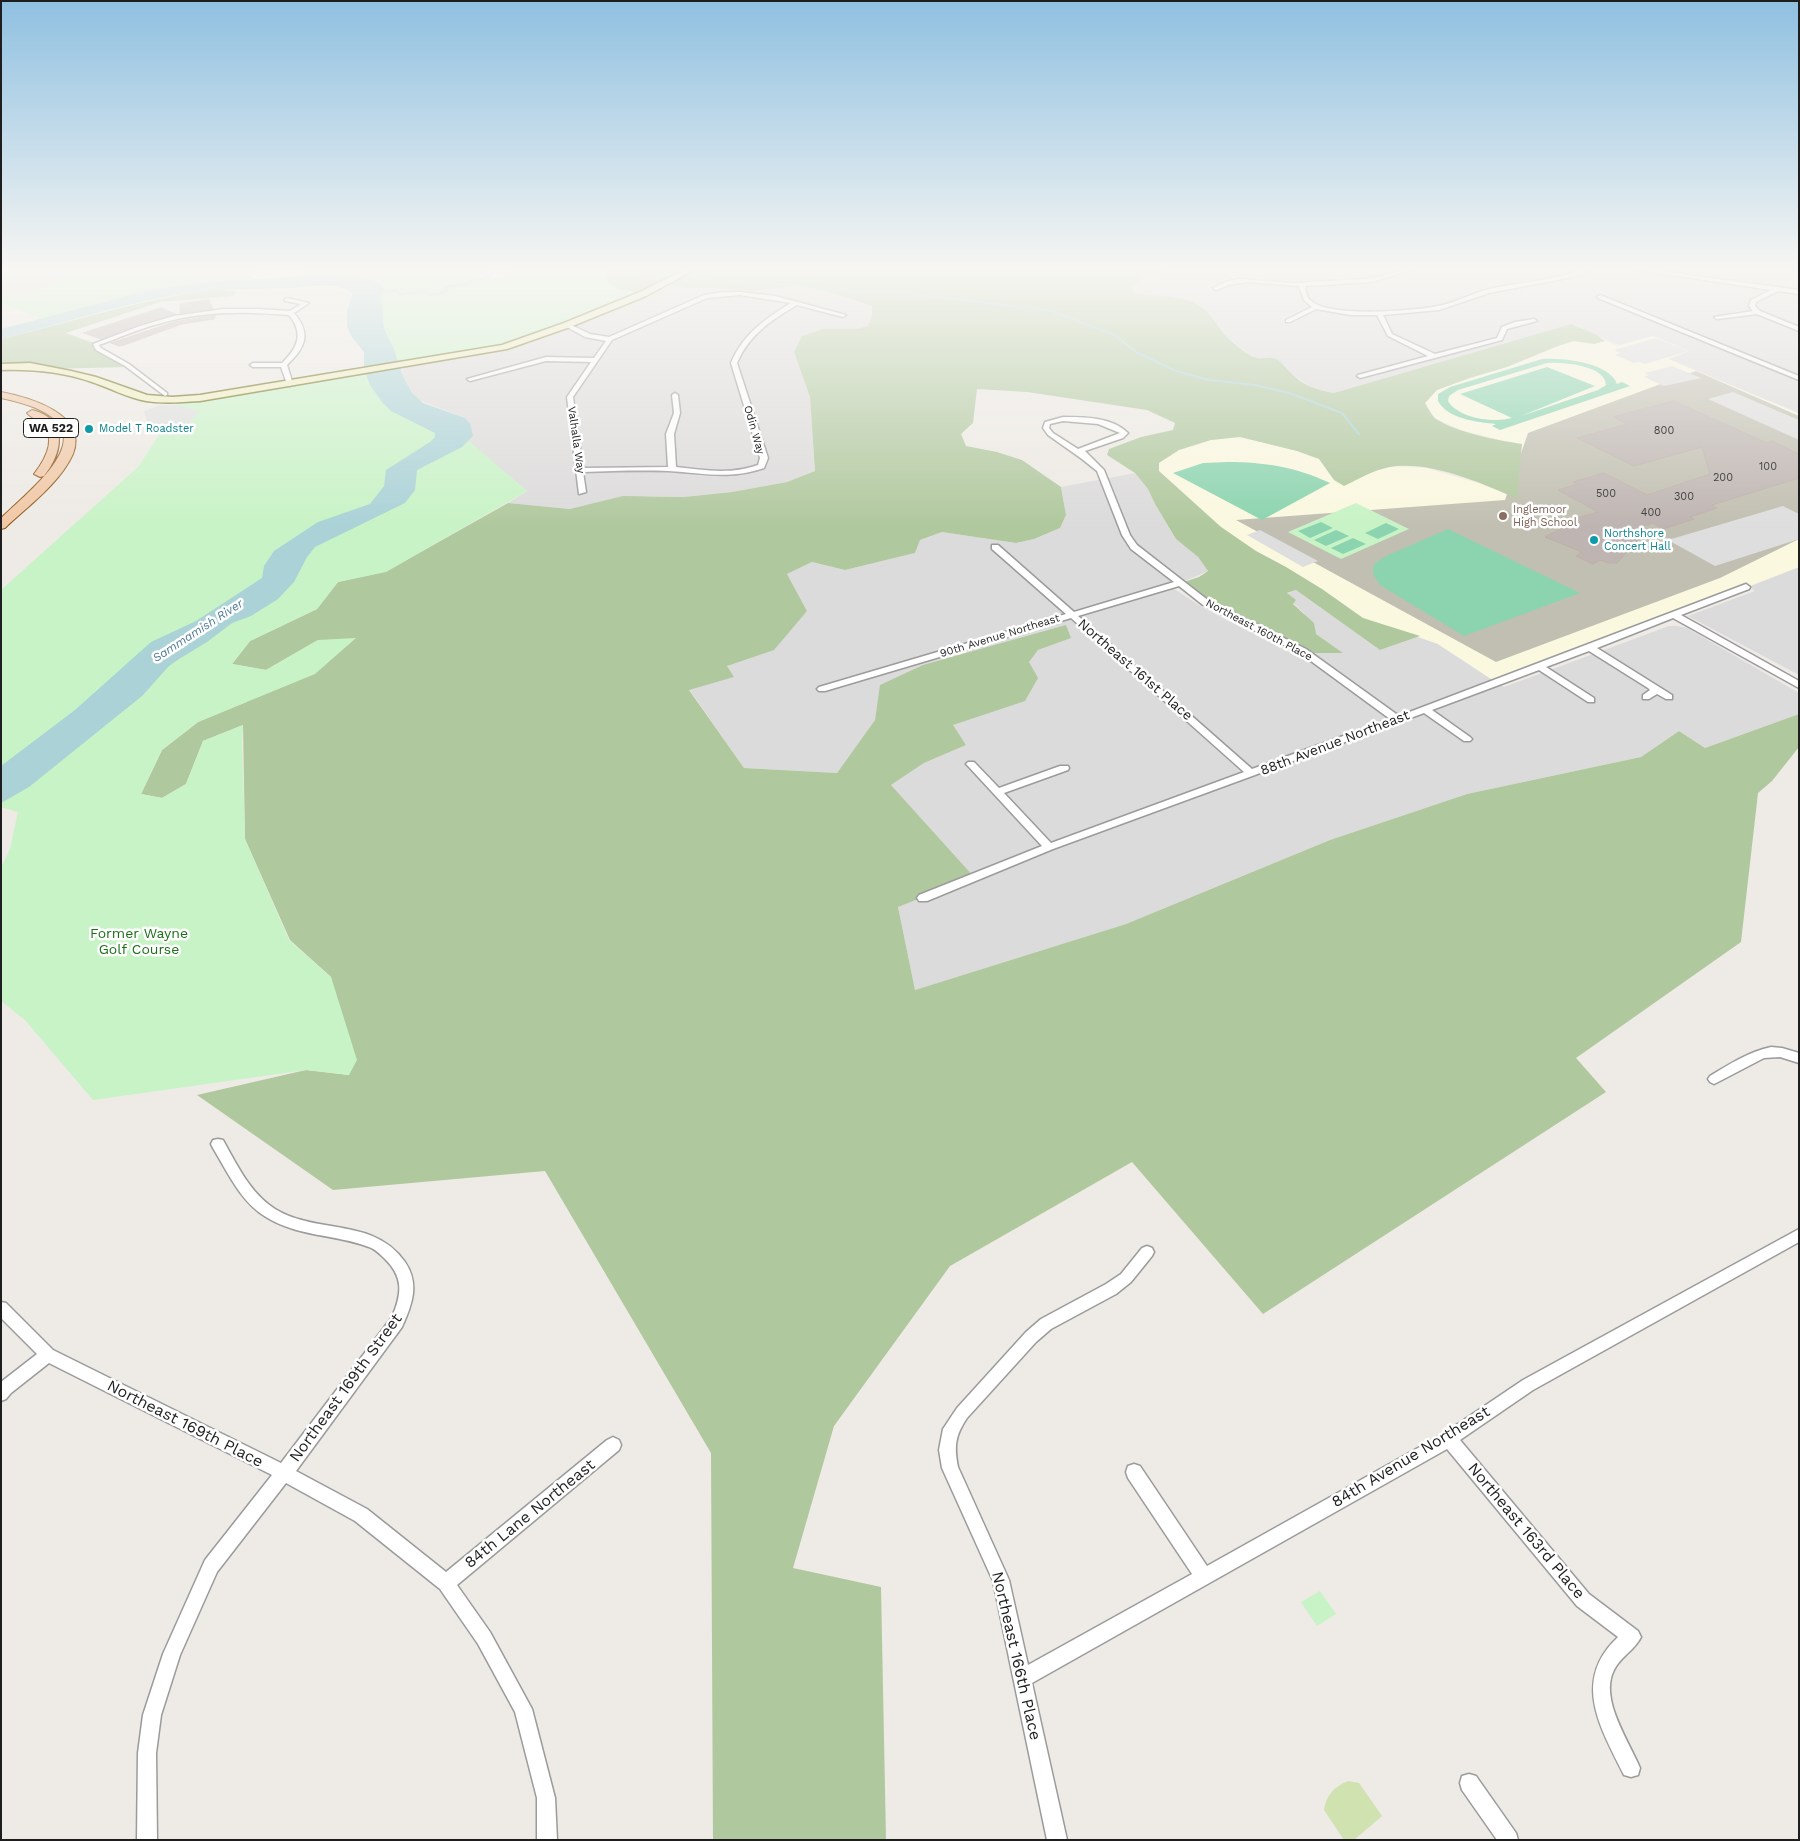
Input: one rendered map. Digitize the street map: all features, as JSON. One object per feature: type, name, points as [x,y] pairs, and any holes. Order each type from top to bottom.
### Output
[{"type":"main road","points":[[1,367],[30,366],[71,374],[92,379],[146,398],[160,400],[200,398],[463,355]]},
{"type":"main road","name":"WA 522","points":[[1,396],[39,406],[58,417],[68,431],[69,447],[54,473],[1,525]]},
{"type":"main road","name":"WA 522","points":[[1,403],[31,412],[49,424],[54,438],[52,454],[43,472],[1,510]]},
{"type":"street","points":[[108,355],[126,365],[165,394]]},
{"type":"street","points":[[253,365],[284,365],[294,355]]},
{"type":"street","name":"Valhalla Way","points":[[582,492],[581,470],[570,397],[580,380],[600,355]]},
{"type":"street","name":"Odin Way","points":[[581,470],[672,470],[729,474],[748,472],[761,466],[764,458],[734,363],[736,355]]},
{"type":"street","points":[[1431,355],[1435,357]]},
{"type":"street","points":[[1360,376],[1443,355]]},
{"type":"street","points":[[1742,355],[1799,378]]},
{"type":"street","points":[[470,379],[546,359],[596,360]]},
{"type":"street","points":[[284,365],[290,384]]},
{"type":"street","points":[[672,470],[670,434],[676,413],[675,395]]},
{"type":"street","name":"Northeast 160th Place","points":[[1085,457],[1081,451],[1085,448],[1121,437],[1124,433],[1111,425],[1074,419],[1061,418],[1048,423],[1046,428],[1050,434],[1085,457],[1100,470],[1126,535],[1134,547],[1178,584],[1206,604],[1303,651],[1397,719]]},
{"type":"street","name":"Northeast 161st Place","points":[[995,547],[1252,774]]},
{"type":"street","name":"90th Avenue Northeast","points":[[822,689],[1178,584]]},
{"type":"street","name":"88th Avenue Northeast","points":[[923,898],[1049,847],[1540,667],[1676,616],[1746,587]]},
{"type":"street","points":[[1676,616],[1799,686]]},
{"type":"street","points":[[1590,648],[1669,697]]},
{"type":"street","points":[[1540,667],[1591,700]]},
{"type":"street","points":[[1646,697],[1654,693],[1651,685]]},
{"type":"street","points":[[1425,709],[1467,739]]},
{"type":"street","points":[[971,764],[1049,847]]},
{"type":"street","points":[[998,792],[1064,768]]},
{"type":"street","points":[[1714,1079],[1756,1056],[1764,1054],[1780,1052],[1799,1058]]},
{"type":"street","name":"Northeast 169th Street","points":[[218,1144],[252,1199],[271,1213],[291,1223],[376,1243],[398,1261],[405,1274],[408,1291],[406,1303],[397,1322],[284,1473],[360,1514],[446,1583],[484,1638],[523,1709],[546,1798],[547,1840]]},
{"type":"street","name":"84th Avenue Northeast","points":[[1023,1678],[1449,1439],[1528,1385],[1799,1235]]},
{"type":"street","name":"Northeast 166th Place","points":[[1057,1840],[1001,1580],[950,1468],[947,1450],[951,1429],[962,1412],[1031,1337],[1046,1324],[1111,1289],[1126,1278],[1147,1252]]},
{"type":"street","name":"Northeast 169th Place","points":[[1,1308],[48,1355],[284,1473]]},
{"type":"street","points":[[1,1394],[48,1355]]},
{"type":"street","name":"Northeast 163rd Place","points":[[1449,1439],[1583,1600],[1632,1637],[1617,1650],[1605,1667],[1600,1689],[1609,1720],[1631,1768]]},
{"type":"street","name":"84th Lane Northeast","points":[[446,1583],[613,1445]]},
{"type":"street","points":[[1134,1472],[1204,1576]]},
{"type":"street","points":[[147,1840],[147,1753],[152,1715],[172,1654],[211,1566],[284,1473]]},
{"type":"street","points":[[1468,1782],[1509,1840]]},
{"type":"shaded area","points":[[437,355],[795,355],[810,397],[815,471],[787,482],[732,492],[684,497],[649,496],[570,509],[508,503],[527,491],[467,441],[470,423],[465,418],[419,400],[412,393],[403,376],[402,366]]},
{"type":"shaded area","points":[[1251,355],[1465,355],[1335,393],[1314,389],[1291,374],[1284,364],[1272,358],[1256,358]]},
{"type":"shaded area","name":"Inglemoor High School","points":[[1536,355],[1679,355],[1668,359],[1799,414],[1799,567],[1497,683],[1438,644],[1363,618],[1286,567],[1256,551],[1221,527],[1159,471],[1159,463],[1179,450],[1211,440],[1240,437],[1297,451],[1319,459],[1334,480],[1348,484],[1373,471],[1392,466],[1426,468],[1485,485],[1516,498],[1522,444],[1498,440],[1459,429],[1435,418],[1425,403],[1437,390],[1507,367]]},
{"type":"shaded area","points":[[1615,355],[1676,355],[1645,364],[1634,363]]},
{"type":"shaded area","points":[[1679,355],[1799,355],[1799,413],[1668,359]]},
{"type":"shaded area","points":[[1672,366],[1701,378],[1664,386],[1644,377],[1649,375],[1645,373]]},
{"type":"shaded area","name":"Inglemoor High School","points":[[1696,371],[1799,416],[1799,539],[1720,578],[1496,662],[1236,520],[1505,500],[1528,433]]},
{"type":"shaded area","points":[[1733,392],[1799,420],[1799,440],[1708,399]]},
{"type":"shaded area","points":[[161,405],[184,406],[199,412],[184,428],[145,429],[147,421],[144,411]]},
{"type":"shaded area","points":[[1135,473],[1148,489],[1176,539],[1198,557],[1208,571],[1178,584],[1165,583],[1202,607],[1288,652],[1342,653],[1316,634],[1304,613],[1293,603],[1287,594],[1296,590],[1380,650],[1420,636],[1438,644],[1504,687],[1669,626],[1677,626],[1687,628],[1799,693],[1799,714],[1705,748],[1679,731],[1641,757],[1467,794],[1330,840],[1126,924],[915,990],[898,907],[973,877],[891,785],[924,763],[966,745],[952,725],[986,713],[1038,650],[1070,638],[881,684],[875,720],[837,773],[744,768],[689,689],[733,677],[727,666],[807,611],[787,574],[812,562],[845,570],[915,553],[920,540],[942,532],[1016,543],[1034,539],[1060,528],[1066,515],[1061,487]]},
{"type":"shaded area","points":[[1783,506],[1799,514],[1799,539],[1715,566],[1668,540]]},
{"type":"shaded area","points":[[1260,530],[1318,561],[1303,567],[1247,535]]},
{"type":"shaded area","points":[[1799,567],[1799,675],[1688,616],[1755,591],[1748,587]]},
{"type":"green space","points":[[1,355],[111,355],[127,367],[47,369],[1,367]]},
{"type":"green space","points":[[378,355],[458,355],[383,368]]},
{"type":"green space","points":[[795,355],[1250,355],[1257,358],[1276,359],[1305,384],[1316,389],[1334,393],[1465,355],[1536,355],[1507,367],[1437,390],[1425,403],[1436,419],[1445,424],[1466,432],[1522,444],[1517,499],[1455,474],[1421,467],[1384,468],[1344,486],[1334,480],[1319,459],[1297,451],[1240,437],[1211,440],[1179,450],[1159,463],[1159,471],[1221,527],[1256,551],[1322,589],[1363,618],[1420,636],[1380,650],[1296,590],[1287,593],[1296,600],[1293,604],[1314,623],[1316,634],[1343,653],[1306,653],[1206,603],[1178,584],[1199,577],[1208,571],[1198,557],[1176,539],[1148,489],[1135,473],[1107,455],[1109,449],[1141,437],[1173,430],[1175,423],[1147,410],[1027,392],[977,389],[973,423],[961,434],[966,446],[997,452],[1022,460],[1061,487],[1066,515],[1060,528],[1034,539],[1016,543],[942,532],[920,540],[915,553],[845,570],[812,562],[787,574],[807,611],[774,650],[727,666],[734,677],[689,690],[744,768],[837,773],[875,720],[880,685],[923,665],[1066,625],[1071,638],[1038,650],[1029,662],[1038,678],[1025,701],[953,725],[966,745],[924,763],[891,785],[974,877],[898,907],[915,990],[1126,924],[1330,840],[1467,794],[1641,757],[1679,731],[1705,748],[1799,714],[1799,747],[1772,781],[1758,793],[1741,942],[1576,1058],[1606,1092],[1263,1314],[1132,1162],[950,1266],[834,1426],[793,1568],[881,1587],[886,1840],[713,1840],[711,1453],[545,1171],[333,1190],[197,1095],[306,1070],[349,1075],[331,977],[290,940],[245,839],[243,725],[203,741],[186,784],[162,798],[141,794],[162,750],[198,722],[246,702],[318,640],[266,670],[232,664],[250,641],[317,609],[338,582],[387,571],[508,503],[570,509],[623,496],[684,497],[732,492],[787,482],[815,471],[810,397]]},
{"type":"green space","points":[[1542,359],[1572,361],[1595,366],[1605,371],[1617,384],[1622,382],[1630,386],[1500,430],[1492,426],[1496,424],[1456,416],[1443,407],[1438,401],[1438,394],[1450,387]],"holes":[[[1547,363],[1572,364],[1591,369],[1604,378],[1606,385],[1598,390],[1521,416],[1595,386],[1547,367],[1460,394],[1512,418],[1487,420],[1468,416],[1453,407],[1448,401],[1449,396],[1458,390]]]},
{"type":"green space","name":"Former Wayne Golf Course","points":[[382,368],[393,384],[455,429],[527,491],[386,572],[338,582],[317,609],[250,641],[232,664],[266,670],[318,640],[356,638],[315,674],[198,722],[162,750],[141,794],[162,798],[186,784],[203,741],[243,725],[245,839],[289,940],[331,977],[357,1060],[349,1075],[306,1070],[93,1100],[25,1020],[1,1001],[1,868],[10,849],[18,812],[1,807],[1,590],[138,467],[166,424],[168,406]]},
{"type":"green space","points":[[1203,463],[1254,463],[1292,469],[1330,483],[1262,520],[1173,473]]},
{"type":"green space","points":[[1356,503],[1409,529],[1341,559],[1288,532]]},
{"type":"green space","points":[[1321,522],[1333,528],[1310,538],[1298,531]]},
{"type":"green space","points":[[1386,523],[1399,529],[1378,539],[1365,533]]},
{"type":"green space","points":[[1448,529],[1580,593],[1464,636],[1380,585],[1373,574],[1374,564],[1386,556]]},
{"type":"green space","points":[[1336,530],[1349,536],[1326,546],[1314,540]]},
{"type":"green space","points":[[1353,538],[1366,544],[1343,554],[1331,548]]},
{"type":"green space","points":[[1320,1591],[1336,1614],[1317,1626],[1301,1602]]},
{"type":"green space","points":[[1348,1781],[1359,1783],[1382,1816],[1354,1840],[1344,1840],[1324,1810],[1332,1792]]},
{"type":"water","name":"Sammamish River","points":[[364,355],[396,355],[403,376],[412,393],[423,403],[465,418],[470,423],[473,436],[462,447],[417,470],[415,490],[405,503],[315,547],[307,557],[294,582],[278,599],[251,616],[232,623],[207,642],[169,666],[142,696],[29,787],[1,803],[1,766],[75,710],[151,642],[196,621],[262,578],[264,566],[274,551],[318,522],[370,504],[384,486],[386,470],[435,437],[435,433],[391,411],[370,385],[364,369]]},
{"type":"building","points":[[1674,401],[1767,443],[1772,441],[1799,454],[1799,478],[1712,505],[1717,508],[1690,517],[1694,519],[1663,529],[1653,523],[1621,533],[1637,541],[1617,563],[1600,560],[1593,564],[1576,556],[1582,552],[1545,537],[1578,520],[1574,519],[1598,512],[1558,490],[1577,484],[1573,482],[1604,473],[1647,495],[1710,474],[1702,447],[1634,466],[1577,438],[1627,424],[1614,417]]},
{"type":"waterway","points":[[1142,355],[1176,371],[1209,380],[1255,385],[1289,393],[1342,413],[1359,434]]},
{"type":"place","name":"Model T Roadster","points":[[89,429]]},
{"type":"place","name":"Inglemoor High School","points":[[1503,516]]},
{"type":"place","name":"Northshore Concert Hall","points":[[1594,540]]}]
